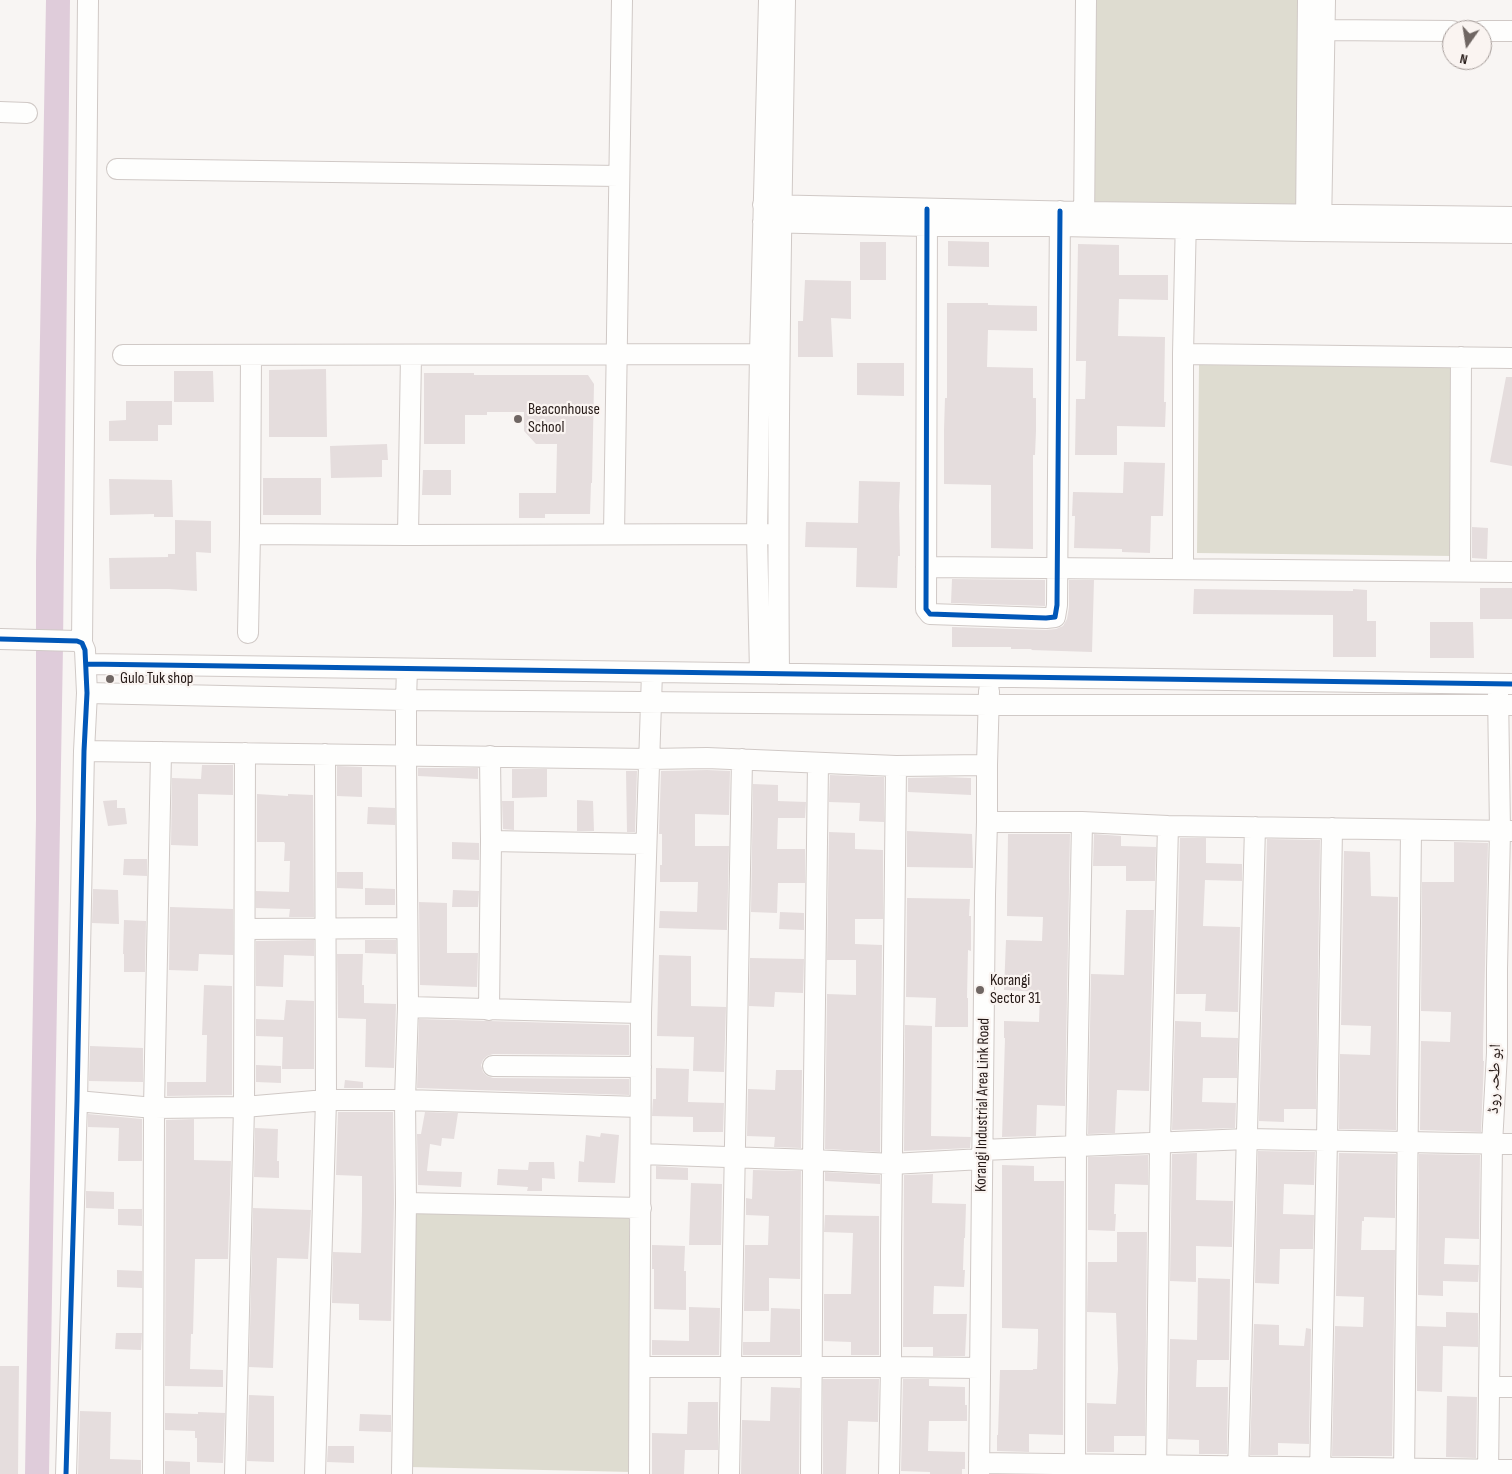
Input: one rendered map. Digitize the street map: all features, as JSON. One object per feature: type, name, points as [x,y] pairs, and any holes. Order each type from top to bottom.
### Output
[{"type":"street","points":[[75,642],[88,0]]},
{"type":"street","points":[[614,534],[622,0]]},
{"type":"street","points":[[769,0],[772,214],[769,354],[757,534],[769,674]]},
{"type":"street","points":[[772,214],[785,0]]},
{"type":"street","points":[[1084,220],[1086,0]]},
{"type":"street","points":[[1308,0],[1313,223]]},
{"type":"street","points":[[1313,223],[1324,0]]},
{"type":"street","points":[[1324,30],[1442,31]]},
{"type":"street","points":[[1492,31],[1512,32]]},
{"type":"street","points":[[0,112],[27,113]]},
{"type":"street","points":[[117,169],[620,176]]},
{"type":"street","points":[[772,214],[1313,223],[1512,233]]},
{"type":"street","points":[[927,217],[926,609],[930,614],[1046,618],[1055,617],[1056,612],[1060,219]]},
{"type":"street","points":[[1313,223],[1512,218]]},
{"type":"street","points":[[1183,569],[1183,354],[1186,221]]},
{"type":"street","points":[[123,356],[769,354]]},
{"type":"street","points":[[769,354],[778,534],[769,674]]},
{"type":"street","points":[[1183,354],[1512,358]]},
{"type":"street","points":[[248,634],[251,355]]},
{"type":"street","points":[[408,535],[410,355]]},
{"type":"street","points":[[1460,571],[1461,357]]},
{"type":"street","points":[[250,534],[778,534]]},
{"type":"street","points":[[926,567],[1512,572]]},
{"type":"street","points":[[0,639],[75,642],[85,650],[87,693],[66,1474]]},
{"type":"street","points":[[86,664],[1505,683]]},
{"type":"street","points":[[402,1474],[406,1203],[405,1100],[408,1007],[407,669]]},
{"type":"street","points":[[639,1474],[641,1367],[640,1107],[652,672]]},
{"type":"street","name":"Korangi Industrial Area Link Road","points":[[979,1468],[989,677]]},
{"type":"street","name":"ابو طحہ روڈ","points":[[1488,1471],[1504,1053],[1497,969],[1506,896],[1505,683]]},
{"type":"street","points":[[87,693],[406,700],[989,705],[1505,705]]},
{"type":"street","points":[[84,751],[649,759],[707,758],[896,766],[987,765]]},
{"type":"street","points":[[153,1474],[154,1108],[160,752]]},
{"type":"street","points":[[235,1474],[244,1107],[245,753]]},
{"type":"street","points":[[315,1474],[326,1100],[325,754]]},
{"type":"street","points":[[489,1010],[490,756]]},
{"type":"street","points":[[729,1474],[742,759]]},
{"type":"street","points":[[811,1474],[818,763]]},
{"type":"street","points":[[889,1474],[896,766]]},
{"type":"street","points":[[988,822],[1082,822],[1168,826],[1506,831]]},
{"type":"street","points":[[1075,1469],[1076,1146],[1082,822]]},
{"type":"street","points":[[1156,1470],[1160,1143],[1168,826]]},
{"type":"street","points":[[1238,1470],[1255,827]]},
{"type":"street","points":[[1320,1470],[1328,1140],[1332,828]]},
{"type":"street","points":[[1404,1472],[1411,830]]},
{"type":"street","points":[[491,841],[646,844]]},
{"type":"street","points":[[244,929],[407,928]]},
{"type":"street","points":[[408,1007],[642,1013]]},
{"type":"street","points":[[493,1066],[641,1067]]},
{"type":"street","points":[[76,1101],[154,1108],[244,1107],[326,1100],[405,1100],[640,1107]]},
{"type":"street","points":[[641,1154],[892,1164],[1076,1146],[1247,1139],[1502,1144]]},
{"type":"street","points":[[406,1203],[641,1208]]},
{"type":"street","points":[[641,1367],[980,1368]]},
{"type":"street","points":[[1490,1387],[1512,1387]]},
{"type":"street","points":[[979,1468],[1404,1472],[1512,1470]]},
{"type":"shaded area","points":[[46,0],[70,0],[63,646],[49,1474],[25,1474],[36,819],[36,562]]},
{"type":"shaded area","points":[[1094,0],[1301,0],[1296,208],[1093,203]]},
{"type":"shaded area","points":[[1199,365],[1454,367],[1452,556],[1197,553]]},
{"type":"shaded area","points":[[415,1212],[629,1215],[632,1472],[410,1467]]},
{"type":"building","points":[[948,241],[989,242],[989,267],[948,266]]},
{"type":"building","points":[[860,242],[886,242],[886,280],[860,280]]},
{"type":"building","points":[[1078,244],[1119,245],[1119,275],[1168,275],[1168,300],[1119,299],[1118,336],[1165,337],[1164,402],[1166,402],[1165,427],[1117,426],[1117,455],[1075,455],[1076,399],[1085,399],[1086,361],[1076,361]]},
{"type":"building","points":[[805,280],[851,281],[851,319],[831,318],[833,357],[798,357],[798,321],[803,321]]},
{"type":"building","points":[[947,303],[1037,306],[1037,331],[988,330],[987,367],[1033,368],[1033,398],[1036,398],[1036,431],[1035,455],[1033,455],[1033,549],[991,548],[991,485],[944,484],[945,398],[947,398]]},
{"type":"building","points":[[857,363],[904,363],[904,396],[857,395]]},
{"type":"building","points":[[326,369],[327,437],[269,437],[269,370]]},
{"type":"building","points":[[174,371],[213,371],[214,402],[174,402]]},
{"type":"building","points":[[424,373],[588,375],[594,384],[590,514],[545,514],[545,518],[519,518],[519,493],[556,493],[557,444],[536,444],[524,431],[524,412],[487,412],[487,415],[465,415],[465,444],[424,444]]},
{"type":"building","points":[[1506,377],[1512,377],[1512,466],[1490,462]]},
{"type":"building","points":[[126,401],[172,401],[172,425],[158,425],[158,441],[109,441],[109,421],[126,420]]},
{"type":"building","points":[[387,444],[388,460],[382,460],[382,477],[331,478],[330,446]]},
{"type":"building","points":[[1124,462],[1165,463],[1163,516],[1151,516],[1150,553],[1122,552],[1122,549],[1074,548],[1075,516],[1072,516],[1073,492],[1123,493]]},
{"type":"building","points":[[423,470],[451,470],[451,495],[422,495]]},
{"type":"building","points":[[263,478],[321,478],[321,515],[263,515]]},
{"type":"building","points":[[109,479],[172,480],[173,517],[154,517],[154,514],[110,515]]},
{"type":"building","points":[[859,481],[900,482],[900,556],[898,556],[897,588],[856,587],[857,548],[805,547],[806,522],[858,523]]},
{"type":"building","points":[[175,520],[211,521],[211,553],[196,552],[197,591],[110,589],[109,558],[168,557],[168,554],[175,554]]},
{"type":"building","points":[[1472,527],[1488,528],[1487,559],[1472,558]]},
{"type":"building","points":[[952,579],[1045,580],[1045,606],[951,603]]},
{"type":"building","points":[[1069,580],[1094,580],[1092,652],[1011,649],[1011,647],[952,647],[952,627],[1046,630],[1063,626],[1067,619],[1069,607]]},
{"type":"building","points":[[1480,588],[1512,588],[1512,619],[1480,619]]},
{"type":"building","points":[[1194,589],[1367,590],[1367,621],[1376,621],[1376,657],[1333,657],[1333,615],[1193,614]]},
{"type":"building","points":[[1430,622],[1473,622],[1474,658],[1430,658]]},
{"type":"building","points":[[202,765],[233,765],[233,795],[198,794],[198,846],[171,845],[172,778],[201,779]]},
{"type":"building","points":[[337,766],[362,767],[362,797],[337,796]]},
{"type":"building","points":[[418,768],[478,768],[478,779],[418,776]]},
{"type":"building","points":[[512,769],[547,769],[547,797],[512,798]]},
{"type":"building","points":[[626,771],[637,771],[635,832],[627,832]]},
{"type":"building","points":[[661,771],[730,771],[729,815],[695,814],[695,846],[729,846],[727,930],[659,928],[660,911],[697,912],[698,882],[660,882],[660,865],[662,865],[662,834],[659,834]]},
{"type":"building","points":[[830,775],[884,777],[884,822],[859,821],[860,803],[829,802]]},
{"type":"building","points":[[908,778],[971,778],[971,795],[908,792]]},
{"type":"building","points":[[753,784],[778,785],[778,801],[806,802],[805,818],[778,818],[777,849],[805,849],[805,883],[778,883],[777,913],[751,912]]},
{"type":"building","points":[[257,794],[313,795],[314,917],[289,917],[290,909],[256,908],[256,891],[289,892],[290,861],[284,861],[284,842],[257,842]]},
{"type":"building","points":[[117,800],[117,808],[125,808],[127,824],[108,826],[103,801]]},
{"type":"building","points":[[577,800],[593,801],[594,831],[577,831]]},
{"type":"building","points":[[502,801],[514,801],[514,830],[503,829]]},
{"type":"building","points":[[368,807],[395,808],[395,825],[367,824]]},
{"type":"building","points":[[907,831],[972,834],[973,868],[907,867]]},
{"type":"building","points":[[829,832],[855,833],[855,849],[883,850],[883,919],[855,919],[855,944],[882,945],[880,1152],[825,1149],[827,994],[856,995],[856,960],[827,960]]},
{"type":"building","points":[[1008,834],[1070,834],[1065,1106],[1037,1105],[1036,1136],[1002,1137],[1004,1021],[1039,1022],[1040,992],[1004,990],[1006,940],[1042,941],[1043,917],[1007,916]]},
{"type":"building","points":[[1094,834],[1121,836],[1121,846],[1156,847],[1155,881],[1126,881],[1126,866],[1093,866]]},
{"type":"building","points":[[1180,838],[1206,838],[1206,863],[1242,864],[1242,881],[1205,880],[1203,926],[1240,927],[1238,1012],[1205,1011],[1206,994],[1176,994]]},
{"type":"building","points":[[1267,839],[1320,840],[1316,1109],[1284,1109],[1284,1122],[1259,1121]]},
{"type":"building","points":[[452,842],[479,843],[479,860],[452,859]]},
{"type":"building","points":[[1454,842],[1488,843],[1481,1132],[1420,1130],[1421,1041],[1450,1042],[1451,1014],[1451,1012],[1421,1011],[1422,882],[1454,882]]},
{"type":"building","points":[[1344,851],[1370,852],[1371,896],[1398,897],[1396,1130],[1339,1129],[1340,1054],[1370,1055],[1371,1026],[1341,1025]]},
{"type":"building","points":[[124,859],[147,859],[147,876],[123,875]]},
{"type":"building","points":[[337,872],[363,872],[363,889],[337,888]]},
{"type":"building","points":[[365,888],[395,889],[395,905],[365,905]]},
{"type":"building","points":[[93,889],[118,890],[119,924],[92,923]]},
{"type":"building","points":[[453,890],[479,891],[478,907],[452,907]]},
{"type":"building","points":[[907,898],[970,899],[971,951],[968,950],[968,1027],[935,1027],[936,998],[906,997]]},
{"type":"building","points":[[419,902],[447,903],[447,953],[478,953],[477,987],[420,985]]},
{"type":"building","points":[[170,907],[233,909],[233,955],[199,954],[198,971],[169,970]]},
{"type":"building","points":[[1126,910],[1154,910],[1149,1091],[1117,1090],[1115,1133],[1088,1134],[1091,974],[1124,975]]},
{"type":"building","points":[[780,912],[804,913],[804,930],[779,929]]},
{"type":"building","points":[[124,920],[146,921],[145,972],[124,972]]},
{"type":"building","points":[[314,940],[314,956],[284,955],[283,987],[256,986],[256,941]]},
{"type":"building","points":[[365,940],[396,940],[396,954],[365,953]]},
{"type":"building","points":[[337,954],[363,954],[362,985],[364,985],[364,1003],[396,1004],[394,1068],[365,1067],[366,1019],[338,1018]]},
{"type":"building","points":[[659,955],[691,956],[691,1006],[726,1007],[724,1072],[693,1071],[694,1037],[657,1036]]},
{"type":"building","points":[[750,958],[804,959],[803,993],[775,992],[774,1007],[749,1006]]},
{"type":"building","points":[[204,985],[232,986],[232,1095],[167,1096],[167,1082],[206,1082],[207,1035],[202,1035]]},
{"type":"building","points":[[286,1000],[314,1001],[314,1069],[282,1069],[283,1037],[256,1036],[256,1019],[284,1020]]},
{"type":"building","points":[[419,1019],[629,1025],[629,1055],[493,1054],[487,1056],[481,1065],[483,1072],[493,1078],[629,1079],[629,1095],[417,1088]]},
{"type":"building","points":[[1175,1021],[1201,1022],[1201,1037],[1238,1038],[1237,1078],[1203,1078],[1202,1102],[1236,1103],[1235,1128],[1172,1130]]},
{"type":"building","points":[[905,1025],[932,1026],[931,1136],[971,1137],[970,1148],[904,1151]]},
{"type":"building","points":[[90,1046],[143,1048],[143,1082],[89,1081]]},
{"type":"building","points":[[256,1065],[281,1066],[281,1083],[256,1082]]},
{"type":"building","points":[[656,1068],[689,1069],[688,1102],[724,1103],[723,1132],[693,1132],[693,1117],[652,1116],[653,1099],[656,1099]]},
{"type":"building","points":[[776,1070],[802,1070],[801,1148],[774,1147],[775,1137],[747,1136],[748,1089],[775,1090]]},
{"type":"building","points":[[345,1080],[363,1082],[363,1088],[344,1088]]},
{"type":"building","points":[[338,1112],[393,1112],[394,1203],[391,1321],[359,1320],[359,1304],[332,1303],[333,1252],[361,1253],[362,1176],[336,1175]]},
{"type":"building","points":[[425,1112],[458,1113],[454,1139],[442,1138],[441,1146],[430,1144],[427,1171],[462,1172],[461,1187],[418,1185],[417,1134],[421,1134]]},
{"type":"building","points":[[88,1114],[142,1119],[142,1161],[118,1161],[119,1128],[88,1127]]},
{"type":"building","points":[[194,1119],[194,1160],[231,1161],[228,1259],[195,1259],[193,1334],[191,1334],[190,1369],[223,1370],[223,1387],[165,1386],[166,1120]]},
{"type":"building","points":[[255,1128],[278,1129],[277,1161],[279,1161],[279,1178],[254,1177]]},
{"type":"building","points":[[601,1133],[619,1135],[615,1183],[578,1182],[579,1161],[584,1162],[586,1135],[600,1137]]},
{"type":"building","points":[[1258,1151],[1315,1152],[1314,1185],[1284,1184],[1283,1214],[1314,1215],[1313,1249],[1280,1249],[1279,1284],[1255,1283]]},
{"type":"building","points":[[1197,1153],[1196,1200],[1233,1201],[1232,1247],[1196,1246],[1196,1282],[1170,1281],[1172,1154]]},
{"type":"building","points":[[1339,1153],[1396,1154],[1395,1218],[1364,1217],[1364,1221],[1362,1221],[1361,1250],[1395,1250],[1392,1456],[1332,1456],[1335,1326],[1363,1327],[1364,1297],[1336,1296]]},
{"type":"building","points":[[1419,1154],[1480,1155],[1479,1239],[1445,1238],[1444,1264],[1479,1265],[1478,1282],[1443,1281],[1443,1296],[1418,1295]]},
{"type":"building","points":[[1148,1155],[1148,1185],[1115,1184],[1115,1231],[1088,1230],[1088,1157]]},
{"type":"building","points":[[529,1162],[554,1162],[555,1179],[542,1178],[542,1191],[527,1191],[528,1187],[497,1185],[498,1169],[528,1170]]},
{"type":"building","points":[[1002,1165],[1034,1166],[1034,1181],[1064,1181],[1063,1435],[1029,1434],[1029,1452],[997,1451],[1000,1370],[1037,1369],[1038,1340],[1038,1329],[1002,1328]]},
{"type":"building","points":[[656,1166],[688,1168],[688,1180],[656,1179]]},
{"type":"building","points":[[753,1170],[801,1171],[800,1279],[769,1278],[769,1311],[744,1311],[745,1245],[768,1245],[769,1216],[746,1215],[746,1198],[752,1199]]},
{"type":"building","points":[[825,1172],[880,1175],[880,1184],[825,1181]]},
{"type":"building","points":[[933,1174],[932,1203],[966,1204],[964,1287],[934,1286],[933,1314],[967,1314],[965,1356],[933,1356],[933,1347],[903,1347],[904,1175]]},
{"type":"building","points":[[691,1183],[722,1184],[721,1245],[689,1245]]},
{"type":"building","points":[[86,1191],[114,1192],[114,1209],[86,1208]]},
{"type":"building","points":[[253,1208],[311,1210],[308,1259],[277,1258],[273,1368],[249,1367]]},
{"type":"building","points":[[118,1209],[142,1209],[142,1226],[118,1225]]},
{"type":"building","points":[[825,1215],[879,1216],[879,1355],[851,1355],[851,1342],[824,1341],[824,1294],[851,1294],[853,1233],[824,1232]]},
{"type":"building","points":[[1117,1232],[1147,1232],[1145,1436],[1114,1436],[1114,1452],[1087,1452],[1087,1403],[1116,1404],[1118,1369],[1116,1313],[1087,1312],[1088,1262],[1117,1262]]},
{"type":"building","points":[[652,1245],[685,1246],[686,1310],[654,1309]]},
{"type":"building","points":[[117,1270],[142,1271],[142,1288],[117,1287]]},
{"type":"building","points":[[1198,1278],[1230,1279],[1229,1360],[1197,1360],[1196,1387],[1228,1387],[1227,1454],[1199,1454],[1199,1440],[1168,1439],[1170,1339],[1197,1340]]},
{"type":"building","points":[[689,1307],[720,1308],[719,1355],[652,1355],[652,1340],[689,1341]]},
{"type":"building","points":[[771,1308],[800,1309],[800,1355],[743,1355],[743,1342],[770,1342]]},
{"type":"building","points":[[1446,1312],[1478,1313],[1478,1347],[1443,1346],[1442,1392],[1417,1391],[1417,1326],[1446,1327]]},
{"type":"building","points":[[1254,1324],[1279,1325],[1279,1345],[1304,1346],[1306,1328],[1311,1329],[1309,1444],[1278,1443],[1278,1455],[1250,1455]]},
{"type":"building","points":[[116,1333],[142,1333],[141,1350],[115,1349]]},
{"type":"building","points":[[0,1366],[19,1366],[18,1474],[0,1474]]},
{"type":"building","points":[[823,1379],[879,1379],[878,1422],[848,1421],[846,1474],[823,1474]]},
{"type":"building","points":[[903,1379],[929,1379],[929,1386],[965,1387],[967,1421],[929,1421],[928,1451],[965,1452],[965,1469],[962,1469],[962,1474],[930,1474],[930,1472],[901,1471]]},
{"type":"building","points":[[771,1387],[800,1388],[799,1474],[741,1474],[742,1420],[770,1421]]},
{"type":"building","points":[[249,1395],[274,1396],[274,1462],[247,1461]]},
{"type":"building","points":[[1447,1396],[1477,1397],[1476,1458],[1446,1457]]},
{"type":"building","points":[[688,1402],[718,1402],[718,1450],[685,1450],[684,1474],[652,1474],[652,1433],[687,1434]]},
{"type":"building","points":[[80,1411],[111,1412],[110,1459],[141,1460],[141,1474],[78,1474]]},
{"type":"building","points":[[198,1412],[225,1413],[223,1463],[197,1462],[197,1438],[195,1438],[195,1431],[165,1430],[165,1413],[198,1414]]},
{"type":"building","points":[[360,1414],[391,1415],[391,1432],[359,1431]]},
{"type":"building","points":[[328,1446],[354,1446],[354,1463],[327,1462]]},
{"type":"building","points":[[165,1461],[190,1462],[190,1474],[165,1474]]},
{"type":"cycle path","points":[[927,209],[926,609],[930,614],[1046,618],[1055,617],[1057,605],[1060,211]]},
{"type":"cycle path","points":[[0,639],[77,641],[82,643],[85,650],[87,693],[66,1474]]},
{"type":"cycle path","points":[[86,664],[1512,684]]},
{"type":"place","name":"Beaconhouse School","points":[[518,419]]},
{"type":"place","name":"Gulo Tuk shop","points":[[110,679]]},
{"type":"place","name":"Korangi Sector 31","points":[[980,990]]}]
